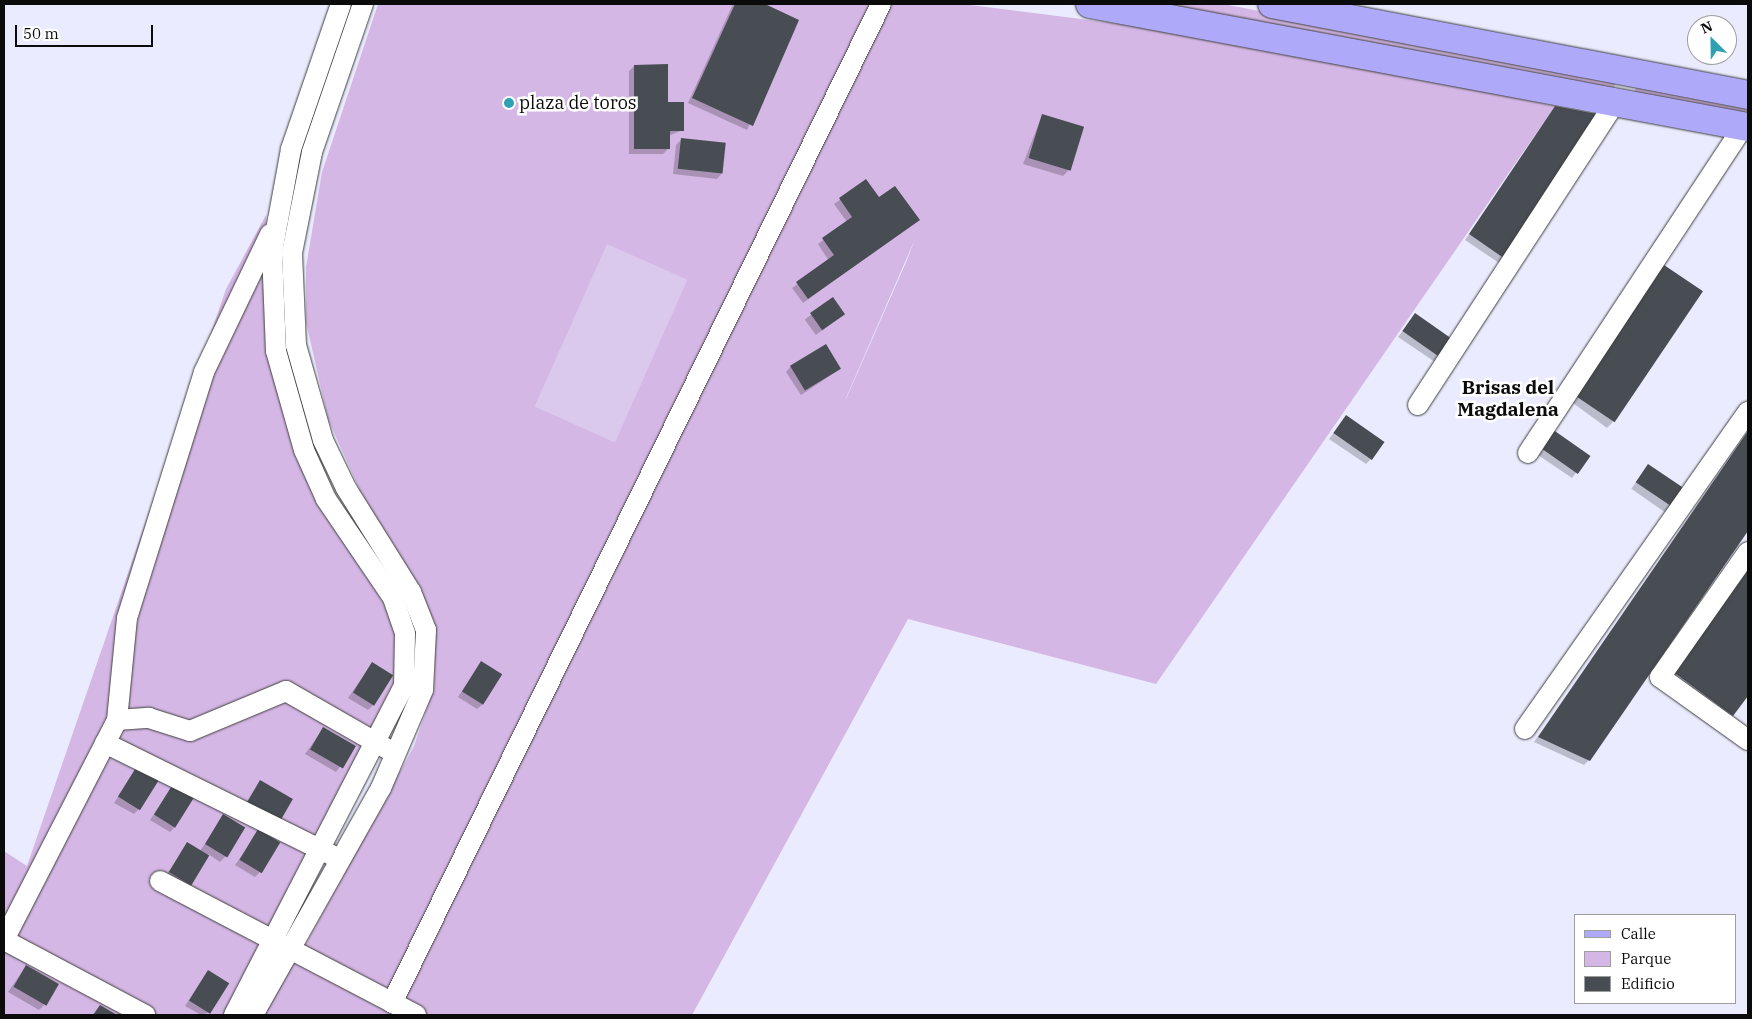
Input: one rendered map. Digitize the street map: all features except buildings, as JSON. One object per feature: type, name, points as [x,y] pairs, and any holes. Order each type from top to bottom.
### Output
[{"type":"main road","points":[[1090,4],[1746,126]]},
{"type":"main road","points":[[1272,4],[1748,95]]},
{"type":"street","points":[[253,1015],[322,850],[377,744],[404,686],[405,633],[393,598],[326,499],[304,450],[276,350],[272,253],[291,149],[341,4]]},
{"type":"street","points":[[234,1015],[341,859],[396,753],[423,690],[426,630],[411,592],[346,488],[323,440],[296,345],[292,253],[312,152],[364,4]]},
{"type":"street","points":[[392,1003],[881,4]]},
{"type":"street","points":[[1418,405],[1615,103]]},
{"type":"street","points":[[1528,453],[1746,126]]},
{"type":"street","points":[[145,1015],[4,940],[116,720],[127,618],[204,372],[278,220]]},
{"type":"street","points":[[1525,730],[1748,412]]},
{"type":"street","points":[[1746,732],[1660,677],[1748,552]]},
{"type":"street","points":[[116,720],[149,718],[190,731],[286,691],[396,753]]},
{"type":"street","points":[[105,743],[341,859]]},
{"type":"street","points":[[160,881],[416,1015]]},
{"type":"green space","points":[[378,4],[962,4],[1222,37],[1555,106],[1156,684],[908,619],[692,1015],[427,1015],[303,949],[414,746],[434,688],[435,630],[361,493],[328,419],[306,322],[306,267],[322,172]],"holes":[[[915,239],[907,260],[846,399]]]},
{"type":"green space","points":[[1153,4],[1223,4],[1616,80],[1612,95]]},
{"type":"green space","points":[[1636,86],[1748,106],[1746,117],[1634,97]]},
{"type":"green space","points":[[266,215],[265,318],[289,428],[382,595],[399,646],[395,680],[373,736],[287,686],[190,727],[114,716],[4,932],[4,851],[27,866],[226,289]]},
{"type":"green space","points":[[286,698],[369,743],[317,842],[111,741],[120,724],[150,723],[192,736]]},
{"type":"green space","points":[[106,748],[312,850],[226,1015],[155,1015],[11,938]]},
{"type":"green space","points":[[4,946],[133,1015],[4,1015]]},
{"type":"green space","points":[[297,955],[411,1015],[264,1015]]},
{"type":"shaded area","points":[[607,244],[687,280],[615,442],[535,407]]},
{"type":"place","name":"plaza de toros","points":[[509,103]]},
{"type":"district","name":"Brisas del Magdalena","points":[[1508,399]]}]
